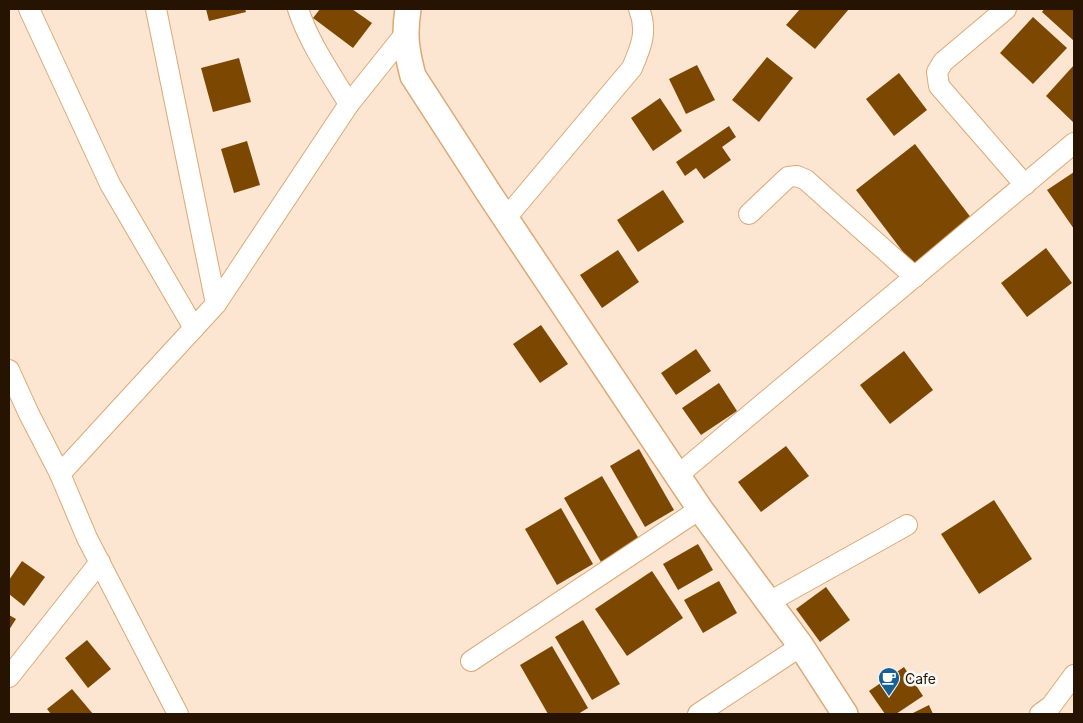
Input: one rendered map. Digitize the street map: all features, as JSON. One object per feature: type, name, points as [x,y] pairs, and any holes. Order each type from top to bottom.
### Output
[{"type":"street","points":[[29,9],[110,184],[194,328]]},
{"type":"street","points":[[156,9],[216,304]]},
{"type":"street","points":[[298,9],[316,47],[349,104]]},
{"type":"street","points":[[408,9],[404,34],[413,76],[700,509],[801,646],[845,714]]},
{"type":"street","points":[[506,218],[632,68],[641,47],[644,21],[639,9]]},
{"type":"street","points":[[1006,9],[944,62],[938,72],[939,86],[1025,185]]},
{"type":"street","points":[[60,474],[216,304],[349,104],[404,34]]},
{"type":"street","points":[[678,475],[1074,143]]},
{"type":"street","points":[[750,214],[788,177],[797,176],[806,180],[915,277]]},
{"type":"street","points":[[9,370],[60,474],[87,538],[178,714]]},
{"type":"street","points":[[471,662],[700,509]]},
{"type":"street","points":[[769,602],[907,525]]},
{"type":"street","points":[[9,678],[100,562]]},
{"type":"street","points":[[698,714],[801,646]]},
{"type":"street","points":[[1040,714],[1051,706],[1074,675]]},
{"type":"building","points":[[206,9],[245,9],[246,12],[209,21]]},
{"type":"building","points":[[320,9],[352,9],[372,23],[353,48],[313,18]]},
{"type":"building","points":[[800,9],[849,9],[815,49],[786,25]]},
{"type":"building","points":[[1044,9],[1074,9],[1074,41],[1042,12]]},
{"type":"building","points":[[1033,17],[1067,48],[1033,84],[1000,53]]},
{"type":"building","points":[[767,57],[793,78],[759,122],[732,100]]},
{"type":"building","points":[[239,58],[251,102],[213,112],[201,68]]},
{"type":"building","points":[[697,65],[715,100],[686,114],[669,79]]},
{"type":"building","points":[[1074,65],[1074,123],[1046,96]]},
{"type":"building","points":[[899,73],[927,110],[894,136],[866,99]]},
{"type":"building","points":[[660,98],[682,131],[653,151],[631,118]]},
{"type":"building","points":[[729,126],[736,137],[722,147],[731,160],[704,179],[696,168],[685,176],[676,162]]},
{"type":"building","points":[[247,141],[260,185],[234,193],[221,149]]},
{"type":"building","points":[[915,144],[975,223],[916,269],[856,190]]},
{"type":"building","points":[[1074,172],[1074,229],[1047,190]]},
{"type":"building","points":[[663,190],[684,222],[638,252],[617,220]]},
{"type":"building","points":[[1046,248],[1072,283],[1027,317],[1001,283]]},
{"type":"building","points":[[618,250],[639,282],[602,308],[580,275]]},
{"type":"building","points":[[541,325],[568,364],[540,383],[513,344]]},
{"type":"building","points":[[696,349],[711,371],[676,395],[661,373]]},
{"type":"building","points":[[904,351],[933,390],[890,424],[860,385]]},
{"type":"building","points":[[719,383],[737,411],[701,435],[682,408]]},
{"type":"building","points":[[786,446],[809,476],[761,512],[738,482]]},
{"type":"building","points":[[639,449],[674,510],[645,527],[610,466]]},
{"type":"building","points":[[602,476],[639,539],[601,562],[564,498]]},
{"type":"building","points":[[994,500],[1032,559],[979,594],[941,534]]},
{"type":"building","points":[[561,508],[593,564],[557,585],[525,529]]},
{"type":"building","points":[[698,544],[713,570],[678,590],[663,564]]},
{"type":"building","points":[[22,561],[45,577],[24,606],[9,594],[9,580]]},
{"type":"building","points":[[652,571],[683,618],[627,656],[595,609]]},
{"type":"building","points":[[719,581],[737,613],[703,633],[684,600]]},
{"type":"building","points":[[826,587],[850,620],[820,642],[796,609]]},
{"type":"building","points":[[9,615],[16,619],[9,630]]},
{"type":"building","points":[[583,620],[620,684],[592,700],[555,637]]},
{"type":"building","points":[[87,640],[111,669],[88,688],[65,658]]},
{"type":"building","points":[[552,646],[588,708],[578,714],[548,714],[520,665]]},
{"type":"building","points":[[904,667],[923,696],[896,714],[885,714],[869,691]]},
{"type":"building","points":[[72,689],[93,714],[51,714],[47,709]]},
{"type":"building","points":[[929,705],[933,714],[911,714]]},
{"type":"place","name":"Cafe","points":[[889,697]]}]
